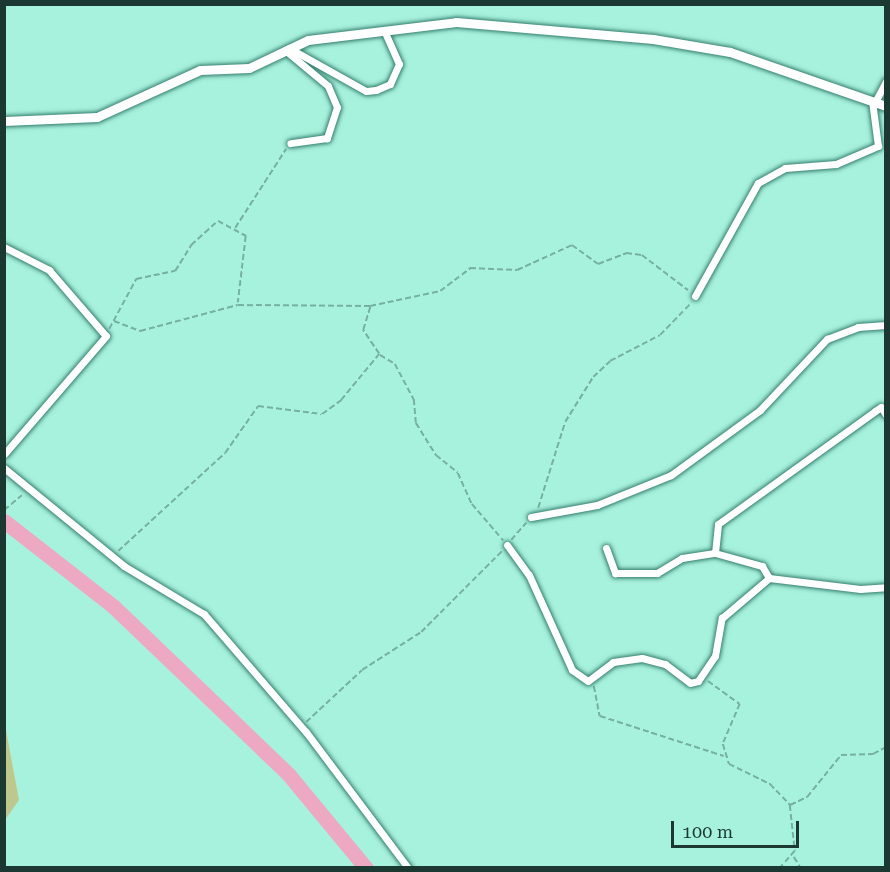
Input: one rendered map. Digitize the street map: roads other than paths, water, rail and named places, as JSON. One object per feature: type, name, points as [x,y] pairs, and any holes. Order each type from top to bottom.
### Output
[{"type":"street","points":[[4,121],[97,117],[207,68],[249,68],[287,49],[384,30],[456,22],[653,39],[761,60],[885,106]]},
{"type":"street","points":[[287,49],[366,92],[390,84],[399,64],[384,30]]},
{"type":"street","points":[[287,49],[327,86],[337,107],[327,138],[291,143]]},
{"type":"street","points":[[695,296],[758,183],[785,168],[836,164],[878,146],[874,101],[885,81]]},
{"type":"street","points":[[4,247],[49,270],[106,336],[4,454]]},
{"type":"street","points":[[531,517],[597,505],[671,475],[754,414],[827,339],[858,327],[885,325]]},
{"type":"street","points":[[715,553],[718,524],[881,407],[885,415]]},
{"type":"street","points":[[4,468],[112,556],[204,614],[301,726],[408,867]]},
{"type":"street","points":[[507,545],[526,570],[572,670],[591,680],[607,665],[635,658],[660,662],[690,683],[703,677],[715,656],[722,618],[769,578],[860,589],[885,586]]},
{"type":"street","points":[[606,548],[611,569],[618,573],[657,573],[682,558],[715,553],[762,566],[769,578]]},
{"type":"waterway","points":[[4,521],[114,607],[289,775],[366,868]]}]
